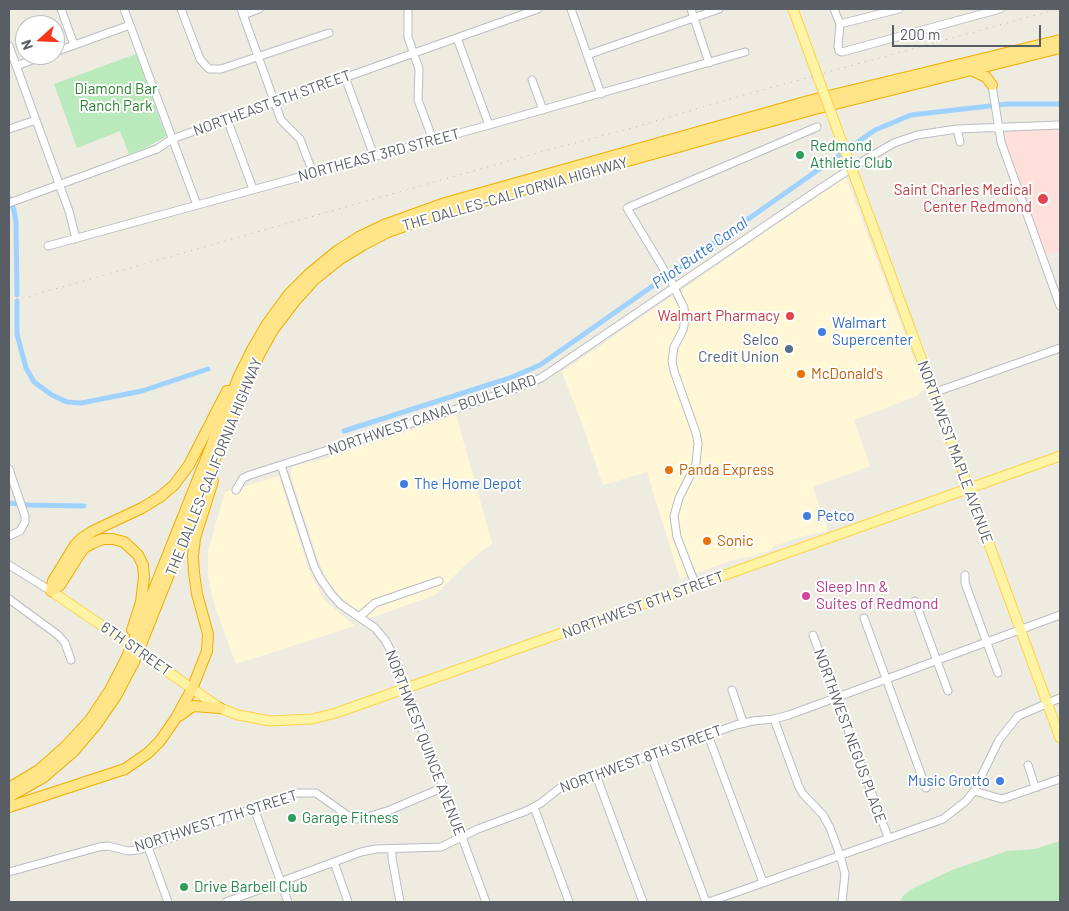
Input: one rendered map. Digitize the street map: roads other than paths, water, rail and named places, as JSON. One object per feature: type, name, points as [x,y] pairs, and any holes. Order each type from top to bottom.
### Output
[{"type":"highway","name":"THE DALLES-CALIFORNIA HIGHWAY","points":[[9,788],[39,770],[66,746],[90,720],[110,690],[128,657],[240,376],[253,348],[267,324],[289,294],[309,274],[337,251],[360,237],[416,212],[812,100],[1060,40]]},
{"type":"highway","name":"THE DALLES-CALIFORNIA HIGHWAY","points":[[9,798],[44,776],[73,752],[96,726],[116,696],[134,662],[237,404],[260,353],[273,330],[294,301],[315,279],[340,259],[388,232],[447,211],[806,111],[1060,48]]},
{"type":"highway","points":[[992,85],[996,70],[1003,62]]},
{"type":"highway","points":[[971,70],[986,77],[992,85]]},
{"type":"highway","points":[[51,591],[53,581],[75,545],[82,538],[142,508],[160,497],[174,485],[189,465],[236,374],[253,348]]},
{"type":"highway","points":[[9,807],[125,769],[148,753],[160,741],[176,718],[192,689],[207,651],[208,634],[194,573],[193,556],[196,538],[237,404]]},
{"type":"highway","points":[[51,591],[60,585],[84,548],[93,543],[103,539],[113,539],[124,542],[138,555],[143,565],[143,589],[131,635],[110,690]]},
{"type":"highway","points":[[176,718],[193,706],[220,708]]},
{"type":"main road","name":"NORTHWEST MAPLE AVENUE","points":[[793,9],[1060,738]]},
{"type":"main road","name":"NORTHWEST 6TH STREET","points":[[220,708],[257,720],[285,721],[312,719],[336,713],[1060,456]]},
{"type":"main road","name":"6TH STREET","points":[[51,591],[220,708]]},
{"type":"street","points":[[61,9],[74,45]]},
{"type":"street","points":[[124,9],[197,205]]},
{"type":"street","points":[[181,9],[200,59],[209,69],[221,69],[329,33]]},
{"type":"street","points":[[259,9],[242,12],[281,120],[300,139],[313,173]]},
{"type":"street","points":[[408,9],[408,37],[418,69],[418,100],[433,140]]},
{"type":"street","name":"NORTHEAST 5TH STREET","points":[[9,204],[157,149],[172,138],[538,9]]},
{"type":"street","points":[[571,9],[601,94]]},
{"type":"street","points":[[691,9],[709,63]]},
{"type":"street","points":[[588,55],[719,9]]},
{"type":"street","points":[[834,9],[840,24],[839,51],[844,52],[1000,9]]},
{"type":"street","points":[[840,24],[899,9]]},
{"type":"street","points":[[65,48],[130,25]]},
{"type":"street","points":[[457,38],[489,125]]},
{"type":"street","points":[[9,46],[69,211],[76,239]]},
{"type":"street","name":"NORTHEAST 3RD STREET","points":[[48,246],[601,94],[745,52]]},
{"type":"street","points":[[345,77],[374,156]]},
{"type":"street","points":[[532,80],[543,110]]},
{"type":"street","points":[[992,85],[998,126],[1006,156],[1060,306]]},
{"type":"street","points":[[227,119],[253,189]]},
{"type":"street","points":[[9,129],[36,120]]},
{"type":"street","name":"NORTHWEST CANAL BOULEVARD","points":[[236,490],[243,478],[250,475],[532,383],[590,346],[673,285],[858,164],[894,143],[917,135],[957,129],[1060,125]]},
{"type":"street","points":[[696,586],[677,537],[674,516],[679,498],[696,464],[698,443],[674,371],[673,353],[685,320],[684,308],[673,285],[627,208],[817,127]]},
{"type":"street","points":[[957,129],[960,142]]},
{"type":"street","points":[[934,393],[1060,348]]},
{"type":"street","name":"NORTHWEST QUINCE AVENUE","points":[[282,465],[314,566],[320,578],[340,604],[375,628],[397,662],[486,902]]},
{"type":"street","points":[[9,469],[24,511],[25,522],[20,531],[9,536]]},
{"type":"street","points":[[9,565],[51,591]]},
{"type":"street","points":[[966,576],[965,583],[998,673]]},
{"type":"street","points":[[359,617],[374,603],[439,581]]},
{"type":"street","points":[[9,599],[58,635],[65,643],[71,660]]},
{"type":"street","points":[[915,601],[948,691]]},
{"type":"street","name":"NORTHWEST 8TH STREET","points":[[227,902],[369,850],[442,847],[478,829],[534,807],[562,787],[743,722],[774,719],[1060,615]]},
{"type":"street","points":[[864,618],[926,788]]},
{"type":"street","name":"NORTHWEST NEGUS PLACE","points":[[813,635],[888,838]]},
{"type":"street","points":[[732,690],[743,722]]},
{"type":"street","points":[[651,755],[708,902],[943,819],[966,801],[974,791],[999,740],[1018,716],[1060,698]]},
{"type":"street","points":[[774,719],[803,794],[823,816],[840,854],[845,874],[842,902]]},
{"type":"street","points":[[708,735],[763,882]]},
{"type":"street","points":[[1028,765],[1035,787]]},
{"type":"street","points":[[596,775],[643,902]]},
{"type":"street","points":[[974,791],[1002,799],[1060,778]]},
{"type":"street","name":"NORTHWEST 7TH STREET","points":[[9,872],[99,847],[108,846],[128,851],[138,850],[296,793],[316,793],[347,815],[357,819],[390,810],[444,787]]},
{"type":"street","points":[[534,807],[570,902]]},
{"type":"street","points":[[254,808],[288,902]]},
{"type":"street","points":[[148,847],[168,902]]},
{"type":"street","points":[[392,849],[400,902]]},
{"type":"street","points":[[334,862],[348,902]]},
{"type":"waterway","name":"Pilot Butte Canal","points":[[344,431],[510,378],[540,365],[875,130],[911,115],[1007,104],[1060,104]]},
{"type":"waterway","name":"Pilot Butte Canal","points":[[9,198],[16,222],[17,295]]},
{"type":"waterway","name":"Pilot Butte Canal","points":[[17,301],[17,334],[26,368],[34,382],[52,395],[67,402],[81,403],[142,391],[208,369]]},
{"type":"waterway","points":[[9,503],[84,506]]},
{"type":"railway","points":[[9,302],[726,100],[1058,9]]},
{"type":"place","name":"Redmond Athletic Club","points":[[800,155]]},
{"type":"place","name":"Saint Charles Medical Center Redmond","points":[[1043,199]]},
{"type":"place","name":"Walmart Pharmacy","points":[[790,316]]},
{"type":"place","name":"Walmart Supercenter","points":[[822,332]]},
{"type":"place","name":"Selco Credit Union","points":[[789,349]]},
{"type":"place","name":"McDonald's","points":[[801,374]]},
{"type":"place","name":"Panda Express","points":[[669,470]]},
{"type":"place","name":"The Home Depot","points":[[404,484]]},
{"type":"place","name":"Petco","points":[[807,516]]},
{"type":"place","name":"Sonic","points":[[707,541]]},
{"type":"place","name":"Sleep Inn & Suites of Redmond","points":[[806,596]]},
{"type":"place","name":"Music Grotto","points":[[1000,781]]},
{"type":"place","name":"Garage Fitness","points":[[292,818]]},
{"type":"place","name":"Drive Barbell Club","points":[[184,887]]},
{"type":"park label","name":"Diamond Bar Ranch Park","points":[[116,98]]}]
